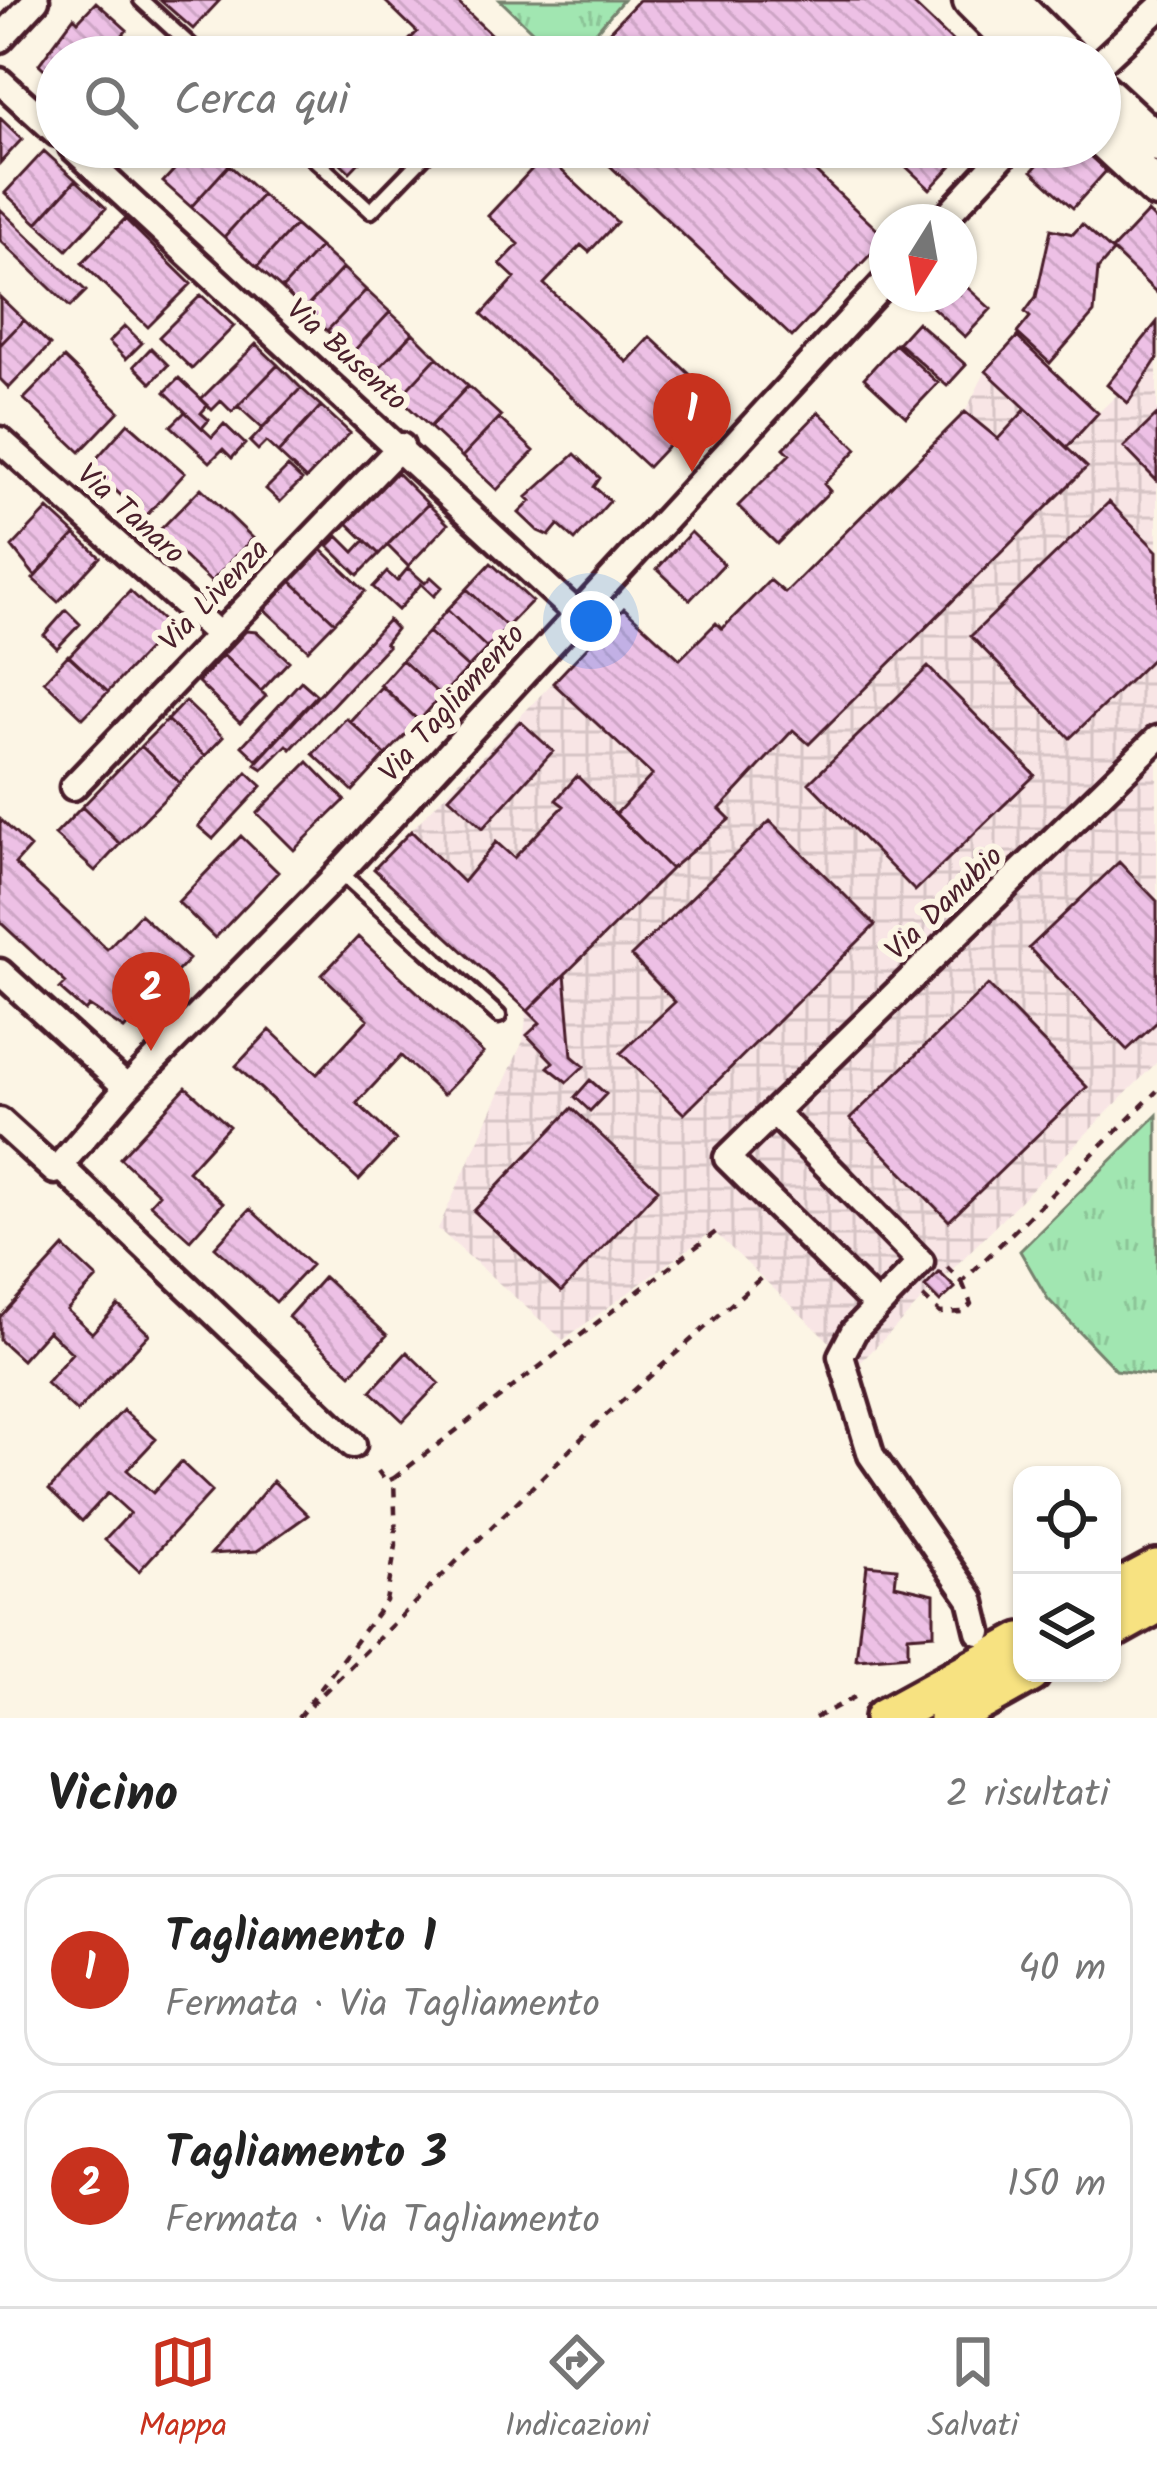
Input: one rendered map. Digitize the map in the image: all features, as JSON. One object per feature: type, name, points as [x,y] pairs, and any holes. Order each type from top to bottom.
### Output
[{"type":"main road","points":[[1121,1589],[1157,1570]]},
{"type":"main road","points":[[1121,1623],[1157,1604]]},
{"type":"main road","points":[[885,1718],[1013,1648]]},
{"type":"main road","points":[[949,1718],[1014,1682]]},
{"type":"street","points":[[0,39],[36,0]]},
{"type":"street","points":[[972,0],[1008,36]]},
{"type":"street","points":[[1009,0],[1045,36]]},
{"type":"street","points":[[1121,43],[1157,10]]},
{"type":"street","points":[[0,81],[36,114]]},
{"type":"street","points":[[1121,110],[1157,143]]},
{"type":"street","points":[[1121,156],[1157,189]]},
{"type":"street","name":"Via Busento","points":[[95,168],[401,446],[576,613]]},
{"type":"street","points":[[958,204],[991,168]]},
{"type":"street","name":"Via Tagliamento","points":[[57,1168],[127,1088],[340,872],[869,299]]},
{"type":"street","name":"Via Tanaro","points":[[0,440],[220,634]]},
{"type":"street","name":"Via Livenza","points":[[73,787],[401,446]]},
{"type":"street","name":"Via Danubio","points":[[878,1306],[727,1158],[1157,739]]},
{"type":"street","points":[[0,972],[127,1088]]},
{"type":"street","points":[[774,1112],[921,1262],[854,1331],[841,1356],[871,1455],[971,1599],[979,1632]]},
{"type":"street","points":[[0,1120],[352,1445]]},
{"type":"lane","points":[[141,0],[180,36]]},
{"type":"lane","points":[[324,168],[371,212],[413,168]]},
{"type":"lane","points":[[340,872],[499,1016]]},
{"type":"path","points":[[962,1282],[1157,1091]]},
{"type":"path","points":[[378,1472],[386,1482],[394,1478],[717,1231]]},
{"type":"path","points":[[920,1295],[951,1317],[971,1304],[962,1282],[945,1265]]},
{"type":"path","points":[[298,1718],[595,1425],[762,1277]]},
{"type":"path","points":[[298,1718],[386,1601],[396,1546],[394,1478]]},
{"type":"shaded area","points":[[1017,337],[1098,413],[1157,357],[1157,1062],[856,1367],[713,1231],[563,1340],[438,1229],[523,1041],[527,1011],[374,869],[624,608],[680,659],[716,623],[723,628],[770,580],[785,593],[965,412],[986,371]]},
{"type":"green space","points":[[500,0],[623,0],[592,36],[537,36]]},
{"type":"green space","points":[[1157,1115],[1157,1376],[1116,1370],[1048,1299],[1020,1251]]},
{"type":"building","points":[[160,0],[220,0],[193,29]]},
{"type":"building","points":[[384,0],[455,0],[493,36],[413,36],[417,32]]},
{"type":"building","points":[[639,0],[909,0],[947,36],[605,36]]},
{"type":"building","points":[[96,2],[127,30],[122,36],[60,36],[74,17],[78,21]]},
{"type":"building","points":[[0,118],[22,139],[0,163]]},
{"type":"building","points":[[36,160],[36,168],[63,168],[76,180],[37,223],[5,193]]},
{"type":"building","points":[[176,168],[226,168],[191,207],[163,182]]},
{"type":"building","points":[[226,168],[232,168],[262,195],[224,237],[191,207]]},
{"type":"building","points":[[533,168],[559,168],[617,222],[589,252],[581,245],[544,284],[627,362],[650,337],[714,397],[648,467],[482,314],[515,278],[500,264],[519,244],[488,216]]},
{"type":"building","points":[[612,168],[811,168],[869,222],[869,256],[792,337]]},
{"type":"building","points":[[908,168],[950,168],[930,189]]},
{"type":"building","points":[[1103,168],[1106,171],[1073,208],[1032,171]]},
{"type":"building","points":[[76,180],[106,208],[67,250],[37,223]]},
{"type":"building","points":[[262,195],[295,225],[257,267],[224,237]]},
{"type":"building","points":[[0,209],[86,291],[70,307],[0,240]]},
{"type":"building","points":[[1148,212],[1157,221],[1157,293],[1112,250]]},
{"type":"building","points":[[125,219],[191,284],[148,327],[82,263]]},
{"type":"building","points":[[1082,224],[1113,252],[1098,269],[1094,313],[1050,363],[1017,333],[1030,317],[1025,312],[1036,297],[1051,229],[1073,234]]},
{"type":"building","points":[[295,225],[320,247],[282,289],[257,267]]},
{"type":"building","points":[[320,247],[343,268],[304,310],[282,289]]},
{"type":"building","points":[[343,268],[366,290],[327,331],[304,310]]},
{"type":"building","points":[[366,290],[390,312],[352,353],[327,331]]},
{"type":"building","points":[[201,295],[234,326],[192,369],[159,337]]},
{"type":"building","points":[[977,296],[991,309],[965,337],[938,312],[977,312]]},
{"type":"building","points":[[0,297],[24,320],[0,345]]},
{"type":"building","points":[[390,312],[413,333],[373,374],[352,353]]},
{"type":"building","points":[[24,320],[50,345],[9,388],[0,379],[0,345]]},
{"type":"building","points":[[917,322],[966,365],[947,386],[898,343]]},
{"type":"building","points":[[1157,322],[1157,359],[1128,403],[1107,385]]},
{"type":"building","points":[[125,326],[142,343],[126,359],[109,342]]},
{"type":"building","points":[[413,333],[437,357],[399,398],[373,374]]},
{"type":"building","points":[[1017,337],[1098,413],[1067,447],[986,371]]},
{"type":"building","points":[[256,344],[278,365],[232,412],[221,401],[212,410],[201,399]]},
{"type":"building","points":[[895,344],[938,383],[906,417],[864,378]]},
{"type":"building","points":[[151,348],[168,365],[151,383],[134,366]]},
{"type":"building","points":[[437,357],[468,386],[430,427],[399,398]]},
{"type":"building","points":[[64,358],[119,411],[80,452],[24,399]]},
{"type":"building","points":[[278,365],[301,388],[262,428],[238,406]]},
{"type":"building","points":[[179,378],[208,405],[201,413],[209,420],[202,428],[165,392]]},
{"type":"building","points":[[468,386],[501,416],[462,457],[430,427]]},
{"type":"building","points":[[301,388],[321,406],[278,453],[266,442],[258,450],[250,442]]},
{"type":"building","points":[[321,406],[350,433],[306,479],[278,453]]},
{"type":"building","points":[[1026,409],[1087,467],[809,744],[793,730],[720,809],[730,819],[671,869],[616,814],[652,775],[553,683],[624,608],[680,659],[716,623],[722,629],[770,580],[785,593],[965,412],[998,439]]},
{"type":"building","points":[[185,412],[212,437],[224,424],[245,444],[232,458],[223,449],[210,462],[171,426]]},
{"type":"building","points":[[819,412],[857,449],[824,484],[830,491],[777,544],[738,506],[790,454],[784,448]]},
{"type":"building","points":[[1157,415],[1157,481],[1124,447]]},
{"type":"building","points":[[499,418],[534,451],[497,490],[462,457]]},
{"type":"building","points":[[128,423],[185,473],[145,517],[89,467]]},
{"type":"building","points":[[575,454],[600,478],[594,487],[610,501],[575,540],[558,525],[549,536],[519,513],[531,501],[527,497]]},
{"type":"building","points":[[288,467],[302,480],[280,502],[266,489]]},
{"type":"building","points":[[394,470],[428,504],[379,554],[345,521]]},
{"type":"building","points":[[201,488],[253,538],[211,582],[158,532]]},
{"type":"building","points":[[1109,502],[1157,551],[1157,654],[1070,738],[971,636]]},
{"type":"building","points":[[428,504],[448,524],[408,566],[387,545]]},
{"type":"building","points":[[48,509],[75,534],[35,576],[12,547]]},
{"type":"building","points":[[691,532],[724,564],[690,600],[657,569]]},
{"type":"building","points":[[75,534],[100,557],[58,602],[33,579]]},
{"type":"building","points":[[338,536],[354,552],[365,540],[379,554],[358,575],[328,546]]},
{"type":"building","points":[[321,549],[365,591],[335,622],[291,581]]},
{"type":"building","points":[[491,563],[532,601],[507,627],[467,589]]},
{"type":"building","points":[[408,568],[425,583],[431,577],[442,587],[434,596],[421,584],[398,610],[373,587],[387,572],[397,581]]},
{"type":"building","points":[[291,581],[335,622],[308,650],[264,609]]},
{"type":"building","points":[[467,589],[507,627],[487,648],[447,610]]},
{"type":"building","points":[[130,591],[169,627],[108,692],[69,656]]},
{"type":"building","points":[[66,610],[80,624],[57,648],[44,635]]},
{"type":"building","points":[[447,610],[487,648],[468,668],[428,632]]},
{"type":"building","points":[[388,620],[396,629],[385,643],[388,646],[291,749],[287,745],[263,769],[255,764]]},
{"type":"building","points":[[246,631],[257,632],[289,661],[261,691],[223,655]]},
{"type":"building","points":[[428,632],[468,668],[441,696],[402,660]]},
{"type":"building","points":[[68,655],[108,692],[83,718],[44,681]]},
{"type":"building","points":[[223,655],[266,696],[240,723],[198,682]]},
{"type":"building","points":[[402,660],[441,696],[419,721],[380,685]]},
{"type":"building","points":[[928,667],[1035,775],[915,891],[809,783]]},
{"type":"building","points":[[301,681],[317,695],[257,760],[242,746]]},
{"type":"building","points":[[382,686],[419,721],[386,755],[350,721]]},
{"type":"building","points":[[185,701],[223,737],[205,756],[167,720]]},
{"type":"building","points":[[346,718],[386,755],[353,791],[313,754]]},
{"type":"building","points":[[167,720],[205,756],[180,783],[141,746]]},
{"type":"building","points":[[520,721],[553,751],[483,828],[449,797]]},
{"type":"building","points":[[141,746],[180,783],[120,844],[82,807]]},
{"type":"building","points":[[308,762],[345,800],[294,850],[257,813]]},
{"type":"building","points":[[247,772],[262,786],[213,839],[198,826]]},
{"type":"building","points":[[577,776],[671,869],[528,1011],[374,869],[411,831],[463,882],[496,842],[514,858],[564,806],[556,800]]},
{"type":"building","points":[[82,807],[120,844],[95,871],[55,835]]},
{"type":"building","points":[[0,819],[30,847],[15,864],[107,949],[140,914],[189,959],[124,1029],[89,1006],[85,1011],[60,989],[66,983],[0,922]]},
{"type":"building","points":[[770,821],[875,925],[684,1114],[621,1053],[675,1002],[631,956]]},
{"type":"building","points":[[241,836],[278,872],[215,938],[178,902]]},
{"type":"building","points":[[1119,862],[1157,901],[1157,1022],[1127,1050],[1029,948]]},
{"type":"building","points":[[358,937],[483,1053],[443,1095],[401,1056],[357,1103],[396,1140],[359,1180],[236,1066],[270,1030],[317,1074],[368,1019],[322,975]]},
{"type":"building","points":[[565,974],[572,1056],[584,1066],[567,1082],[548,1067],[553,1062],[527,1035],[540,1023],[528,1011]]},
{"type":"building","points":[[988,985],[1087,1087],[949,1221],[850,1119]]},
{"type":"building","points":[[590,1080],[606,1094],[590,1111],[575,1097]]},
{"type":"building","points":[[186,1087],[229,1126],[188,1171],[223,1203],[190,1240],[150,1204],[159,1194],[120,1158]]},
{"type":"building","points":[[572,1108],[658,1189],[561,1292],[474,1211]]},
{"type":"building","points":[[250,1209],[311,1265],[276,1302],[215,1247]]},
{"type":"building","points":[[64,1247],[97,1278],[67,1310],[92,1333],[118,1305],[149,1334],[77,1412],[46,1383],[72,1353],[48,1331],[22,1360],[0,1340],[0,1317]]},
{"type":"building","points":[[939,1272],[955,1288],[940,1302],[925,1287]]},
{"type":"building","points":[[324,1277],[387,1335],[351,1374],[288,1317]]},
{"type":"building","points":[[407,1352],[439,1383],[403,1421],[371,1391]]},
{"type":"building","points":[[123,1410],[156,1439],[127,1470],[153,1493],[181,1462],[212,1491],[139,1571],[105,1540],[130,1513],[108,1493],[82,1521],[49,1490]]},
{"type":"building","points":[[273,1481],[308,1515],[257,1551],[211,1554]]},
{"type":"building","points":[[867,1565],[897,1568],[895,1585],[934,1594],[934,1634],[908,1636],[908,1655],[856,1659]]},
{"type":"place","name":"Tagliamento 1","points":[[692,472]]},
{"type":"place","name":"Tagliamento 3","points":[[151,1051]]}]
